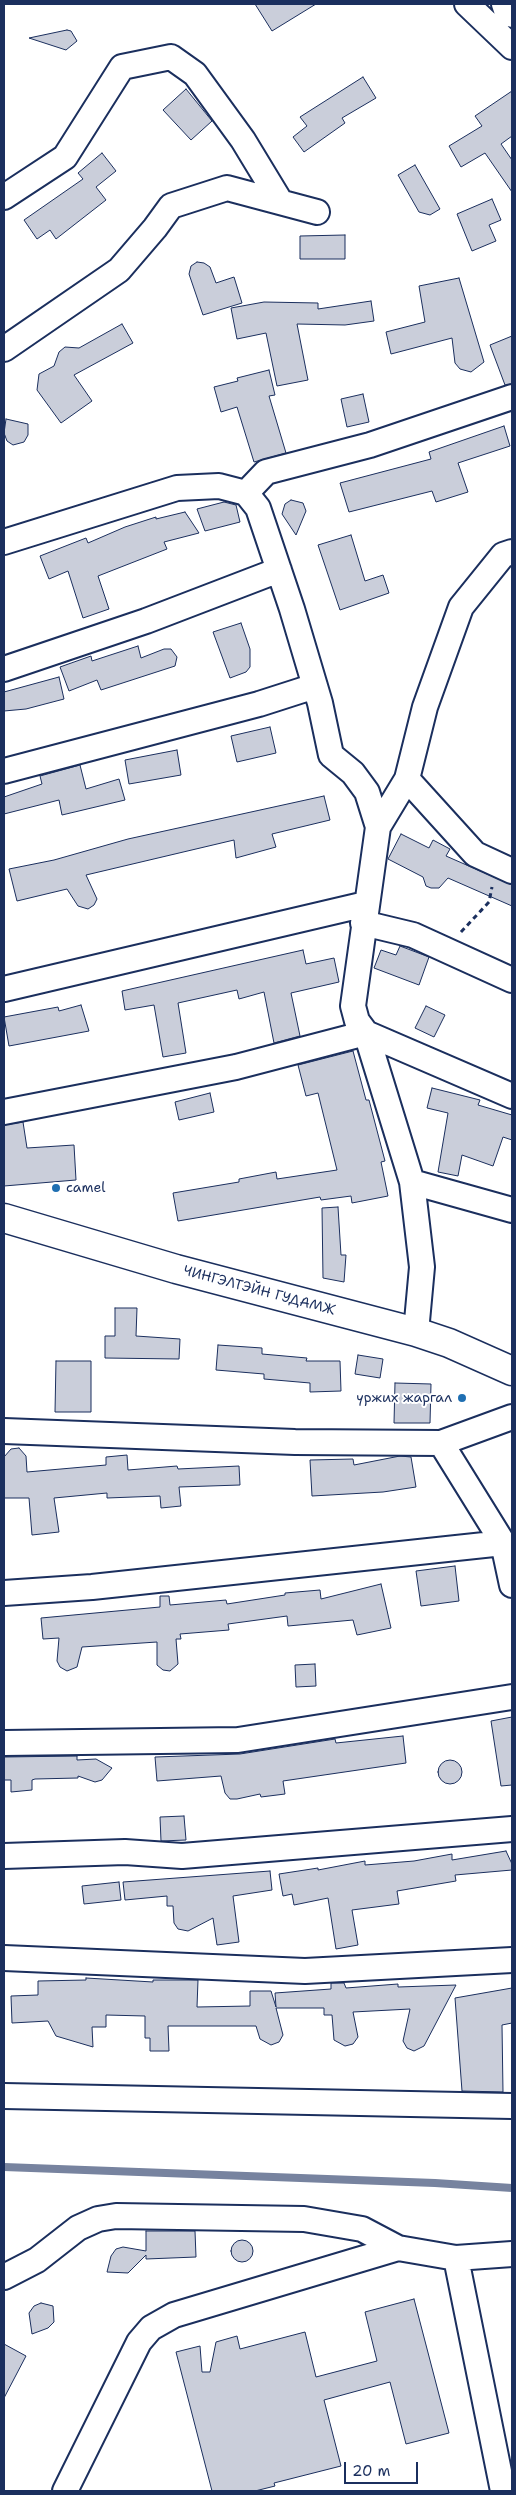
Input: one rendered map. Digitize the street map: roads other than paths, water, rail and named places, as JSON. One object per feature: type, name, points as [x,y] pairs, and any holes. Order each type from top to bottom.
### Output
[{"type":"main road","name":"ЧИНГЭЛТЭЙН ГУДАМЖ","points":[[4,1218],[176,1269],[416,1332],[449,1343],[512,1372]]},
{"type":"street","points":[[467,4],[512,46]]},
{"type":"street","points":[[504,4],[506,10],[512,15]]},
{"type":"street","points":[[4,197],[66,157],[122,67],[171,57],[195,74],[243,140],[280,201]]},
{"type":"street","points":[[4,349],[119,270],[171,206],[227,188],[317,212]]},
{"type":"street","points":[[246,494],[266,472],[370,445],[512,397]]},
{"type":"street","points":[[4,542],[177,488],[219,486],[246,494],[258,508],[279,570],[315,686],[331,755],[353,773],[367,792],[378,827]]},
{"type":"street","points":[[416,1332],[422,1267],[412,1182],[366,1033],[357,1021],[353,1006],[378,827],[407,779],[425,707],[461,608],[503,555],[512,552]]},
{"type":"street","points":[[4,669],[146,621],[279,570]]},
{"type":"street","points":[[4,771],[259,704],[315,686]]},
{"type":"street","points":[[407,779],[475,854],[505,868]]},
{"type":"street","points":[[4,989],[365,913],[512,980]]},
{"type":"street","points":[[4,1112],[236,1067],[366,1033],[512,1096]]},
{"type":"street","points":[[412,1182],[512,1210]]},
{"type":"street","points":[[4,1431],[285,1441],[442,1443],[512,1416]]},
{"type":"street","points":[[442,1443],[503,1543],[512,1585]]},
{"type":"street","points":[[4,1594],[92,1587],[503,1543]]},
{"type":"street","points":[[4,1743],[238,1740],[512,1697]]},
{"type":"street","points":[[4,1856],[125,1852],[182,1856],[512,1829]]},
{"type":"street","points":[[4,1958],[306,1971],[512,1960]]},
{"type":"street","points":[[4,2096],[512,2106]]},
{"type":"street","points":[[4,2277],[37,2260],[78,2228],[98,2219],[116,2216],[304,2219],[362,2229],[398,2248],[456,2258],[512,2254]]},
{"type":"street","points":[[65,2491],[139,2342],[151,2328],[174,2315],[398,2248]]},
{"type":"street","points":[[456,2258],[504,2491]]},
{"type":"waterway","points":[[4,2167],[435,2183],[512,2188]]},
{"type":"place","name":"camel","points":[[56,1188]]},
{"type":"place","name":"үржих жаргал","points":[[462,1398]]}]
